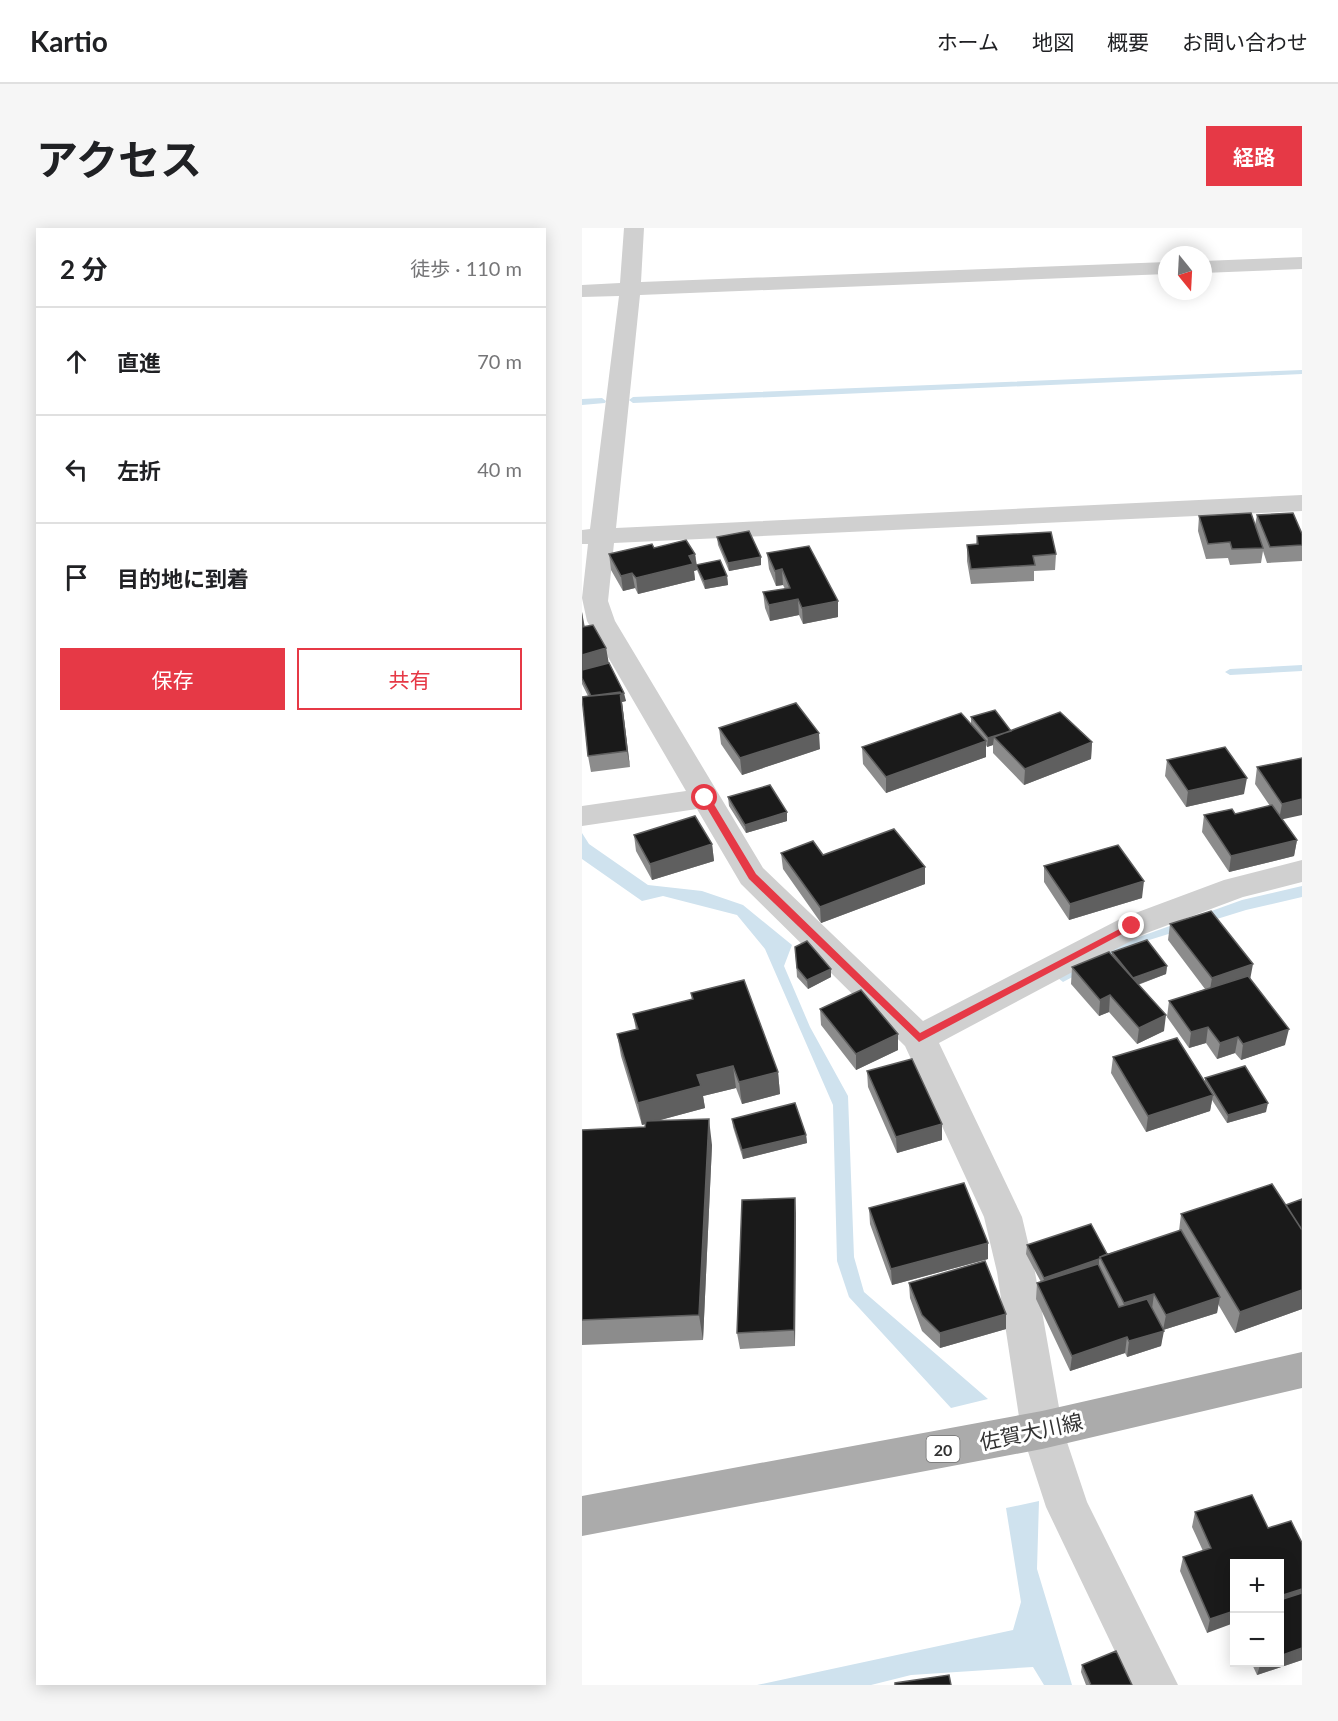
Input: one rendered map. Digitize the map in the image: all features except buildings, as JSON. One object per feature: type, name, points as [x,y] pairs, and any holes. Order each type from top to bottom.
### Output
[{"type":"main road","name":"佐賀大川線","points":[[582,1516],[1042,1430],[1302,1370]]},
{"type":"street","points":[[634,228],[630,289],[593,537],[595,601],[601,621],[752,876],[919,1038],[1003,1217],[1016,1272],[1042,1430],[1068,1507],[1155,1685]]},
{"type":"street","points":[[1212,267],[1302,263]]},
{"type":"street","points":[[582,291],[1158,268]]},
{"type":"street","points":[[593,537],[1302,503]]},
{"type":"street","points":[[584,815],[705,798]]},
{"type":"street","points":[[919,1038],[1132,926],[1235,888],[1302,871]]},
{"type":"water","points":[[582,833],[589,844],[648,885],[702,891],[743,905],[792,945],[784,966],[810,1027],[848,1096],[854,1257],[864,1292],[988,1399],[951,1408],[849,1297],[837,1261],[833,1105],[765,949],[737,915],[663,896],[642,901],[582,859]]},
{"type":"water","points":[[1302,886],[1302,897],[1246,910],[1133,945],[1063,982],[1058,978],[1128,941],[1242,900]]},
{"type":"water","points":[[1039,1501],[1037,1569],[1072,1685],[1044,1685],[1033,1667],[911,1675],[871,1685],[757,1685],[1013,1630],[1021,1602],[1006,1508]]},
{"type":"waterway","points":[[633,400],[1302,372]]},
{"type":"waterway","points":[[582,402],[602,401]]},
{"type":"waterway","points":[[1230,672],[1302,668]]},
{"type":"route","points":[[705,798],[752,876],[813,938],[919,1038],[1132,926]]}]
